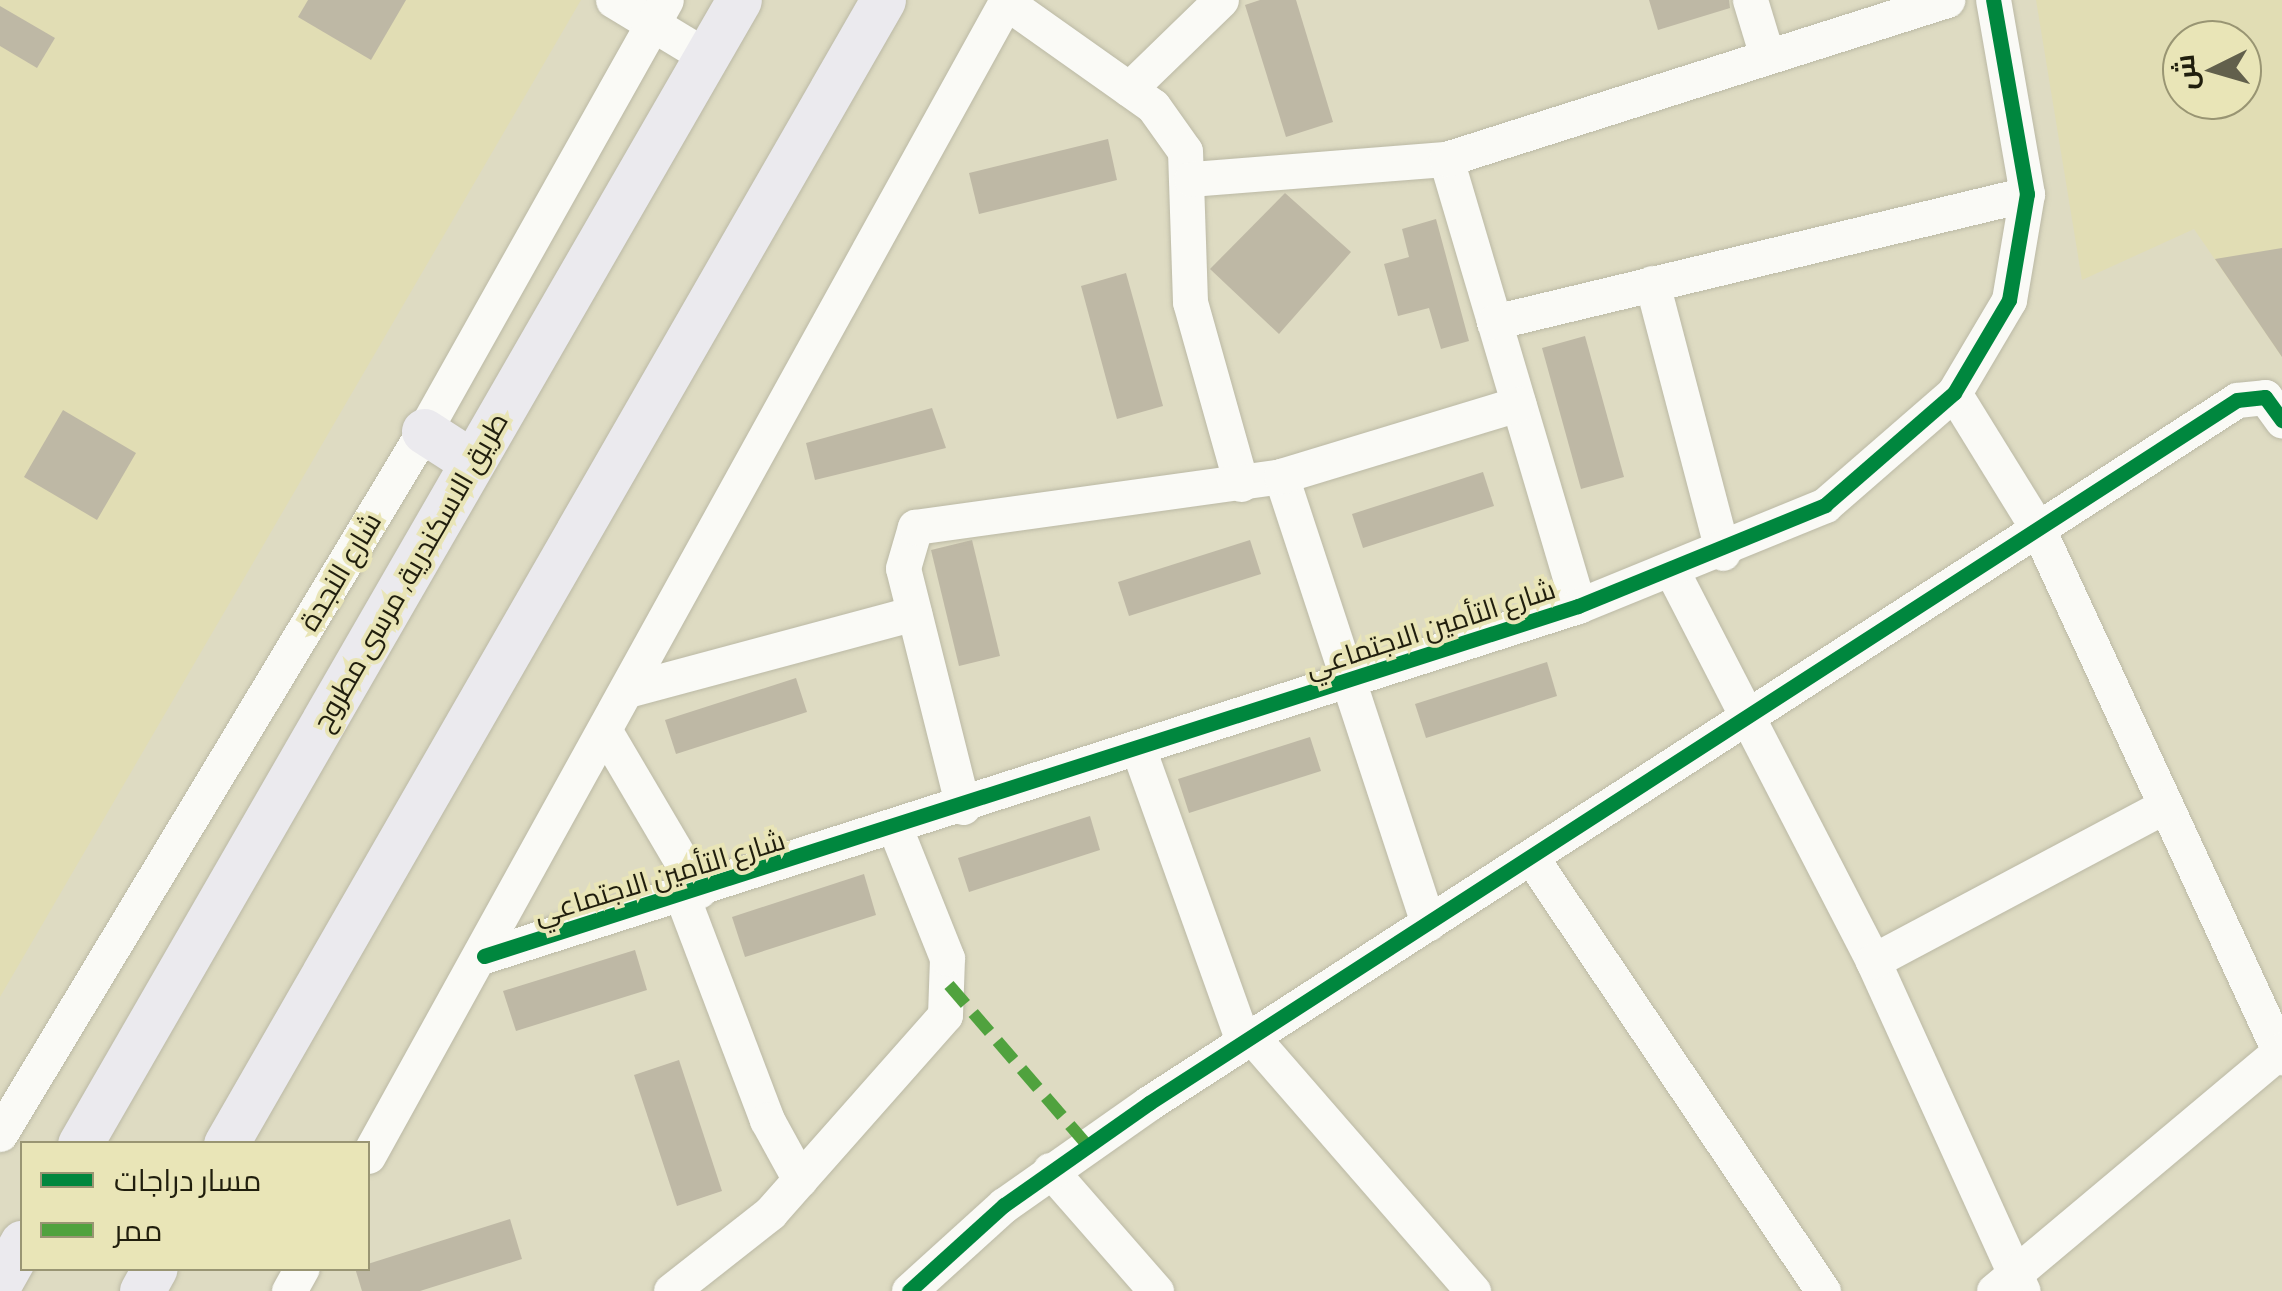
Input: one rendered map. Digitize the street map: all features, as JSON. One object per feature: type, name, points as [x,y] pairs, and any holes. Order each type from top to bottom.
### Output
[{"type":"main road","name":"طريق الاسكندرية, مرسى مطروح","points":[[82,1141],[739,0]]},
{"type":"main road","points":[[228,1141],[883,0]]},
{"type":"main road","points":[[424,430],[472,462]]},
{"type":"main road","points":[[0,1282],[20,1246]]},
{"type":"street","points":[[612,0],[659,12],[707,57]]},
{"type":"street","points":[[1129,89],[1221,0]]},
{"type":"street","points":[[1750,0],[1767,56]]},
{"type":"street","points":[[1191,178],[1446,159],[1947,0]]},
{"type":"street","name":"شارع التأمين الاجتماعي","points":[[484,956],[963,807],[1673,574],[1723,553],[1872,472],[1954,394],[2009,300],[2027,194],[1993,0]]},
{"type":"street","points":[[370,1153],[484,956],[1006,1],[1129,89],[1172,127],[1191,178],[1188,286],[1240,484]]},
{"type":"street","name":"شارع النجدة","points":[[0,1134],[424,430],[659,12]]},
{"type":"street","points":[[1446,159],[1578,606]]},
{"type":"street","points":[[1494,322],[2027,194]]},
{"type":"street","points":[[1652,283],[1723,553]]},
{"type":"street","points":[[1673,574],[1873,961],[2011,1286],[2281,1053],[2038,529],[1954,394]]},
{"type":"street","points":[[909,1291],[1050,1170],[2246,396],[2265,398],[2282,420]]},
{"type":"street","points":[[963,807],[902,553],[927,519],[1240,484],[1280,476],[1518,404]]},
{"type":"street","points":[[1280,476],[1428,923]]},
{"type":"street","points":[[630,689],[914,613]]},
{"type":"street","points":[[606,734],[691,893],[767,1120],[800,1180]]},
{"type":"street","points":[[1138,748],[1248,1040],[1473,1291]]},
{"type":"street","points":[[1873,961],[2164,806]]},
{"type":"street","points":[[670,1291],[800,1180],[945,1015],[947,958],[895,828]]},
{"type":"street","points":[[1531,857],[1823,1291]]},
{"type":"street","points":[[1050,1170],[1156,1291]]},
{"type":"shaded area","points":[[0,0],[581,0],[0,997]]},
{"type":"shaded area","points":[[2036,0],[2282,0],[2282,357],[2194,229],[2082,280]]},
{"type":"building","points":[[308,0],[406,0],[371,60],[298,17]]},
{"type":"building","points":[[1260,0],[1296,0],[1333,122],[1286,137],[1245,5]]},
{"type":"building","points":[[1649,0],[1729,0],[1730,8],[1658,30]]},
{"type":"building","points":[[0,6],[55,38],[37,68],[0,46]]},
{"type":"building","points":[[1108,139],[1117,180],[979,214],[969,173]]},
{"type":"building","points":[[1285,193],[1351,252],[1279,334],[1210,269]]},
{"type":"building","points":[[1436,219],[1469,341],[1441,349],[1429,308],[1398,316],[1384,264],[1409,257],[1402,229]]},
{"type":"building","points":[[2282,248],[2282,357],[2215,259]]},
{"type":"building","points":[[1126,273],[1163,406],[1117,419],[1081,286]]},
{"type":"building","points":[[1585,336],[1624,477],[1581,489],[1542,348]]},
{"type":"building","points":[[932,408],[946,448],[815,480],[806,443]]},
{"type":"building","points":[[63,410],[136,453],[97,520],[24,477]]},
{"type":"building","points":[[1483,472],[1494,506],[1363,548],[1352,514]]},
{"type":"building","points":[[972,540],[1000,656],[959,666],[931,550]]},
{"type":"building","points":[[1250,540],[1261,574],[1129,616],[1118,582]]},
{"type":"building","points":[[1547,662],[1557,696],[1426,738],[1415,704]]},
{"type":"building","points":[[796,678],[807,712],[676,754],[665,720]]},
{"type":"building","points":[[1310,737],[1321,771],[1189,813],[1178,779]]},
{"type":"building","points":[[1090,816],[1100,850],[969,892],[958,858]]},
{"type":"building","points":[[864,874],[876,915],[745,957],[732,917]]},
{"type":"building","points":[[635,950],[647,990],[516,1031],[503,991]]},
{"type":"building","points":[[679,1060],[722,1191],[677,1206],[634,1075]]},
{"type":"building","points":[[510,1219],[522,1259],[420,1291],[362,1291],[356,1271],[370,1271],[370,1263]]},
{"type":"marked path","points":[[949,985],[1087,1145]]},
{"type":"cycle path","points":[[484,956],[1578,606],[1825,505],[1954,393],[2009,300],[2027,194],[1993,0]]},
{"type":"cycle path","points":[[909,1291],[1004,1205],[1149,1103],[2237,400],[2265,397],[2282,420]]}]
